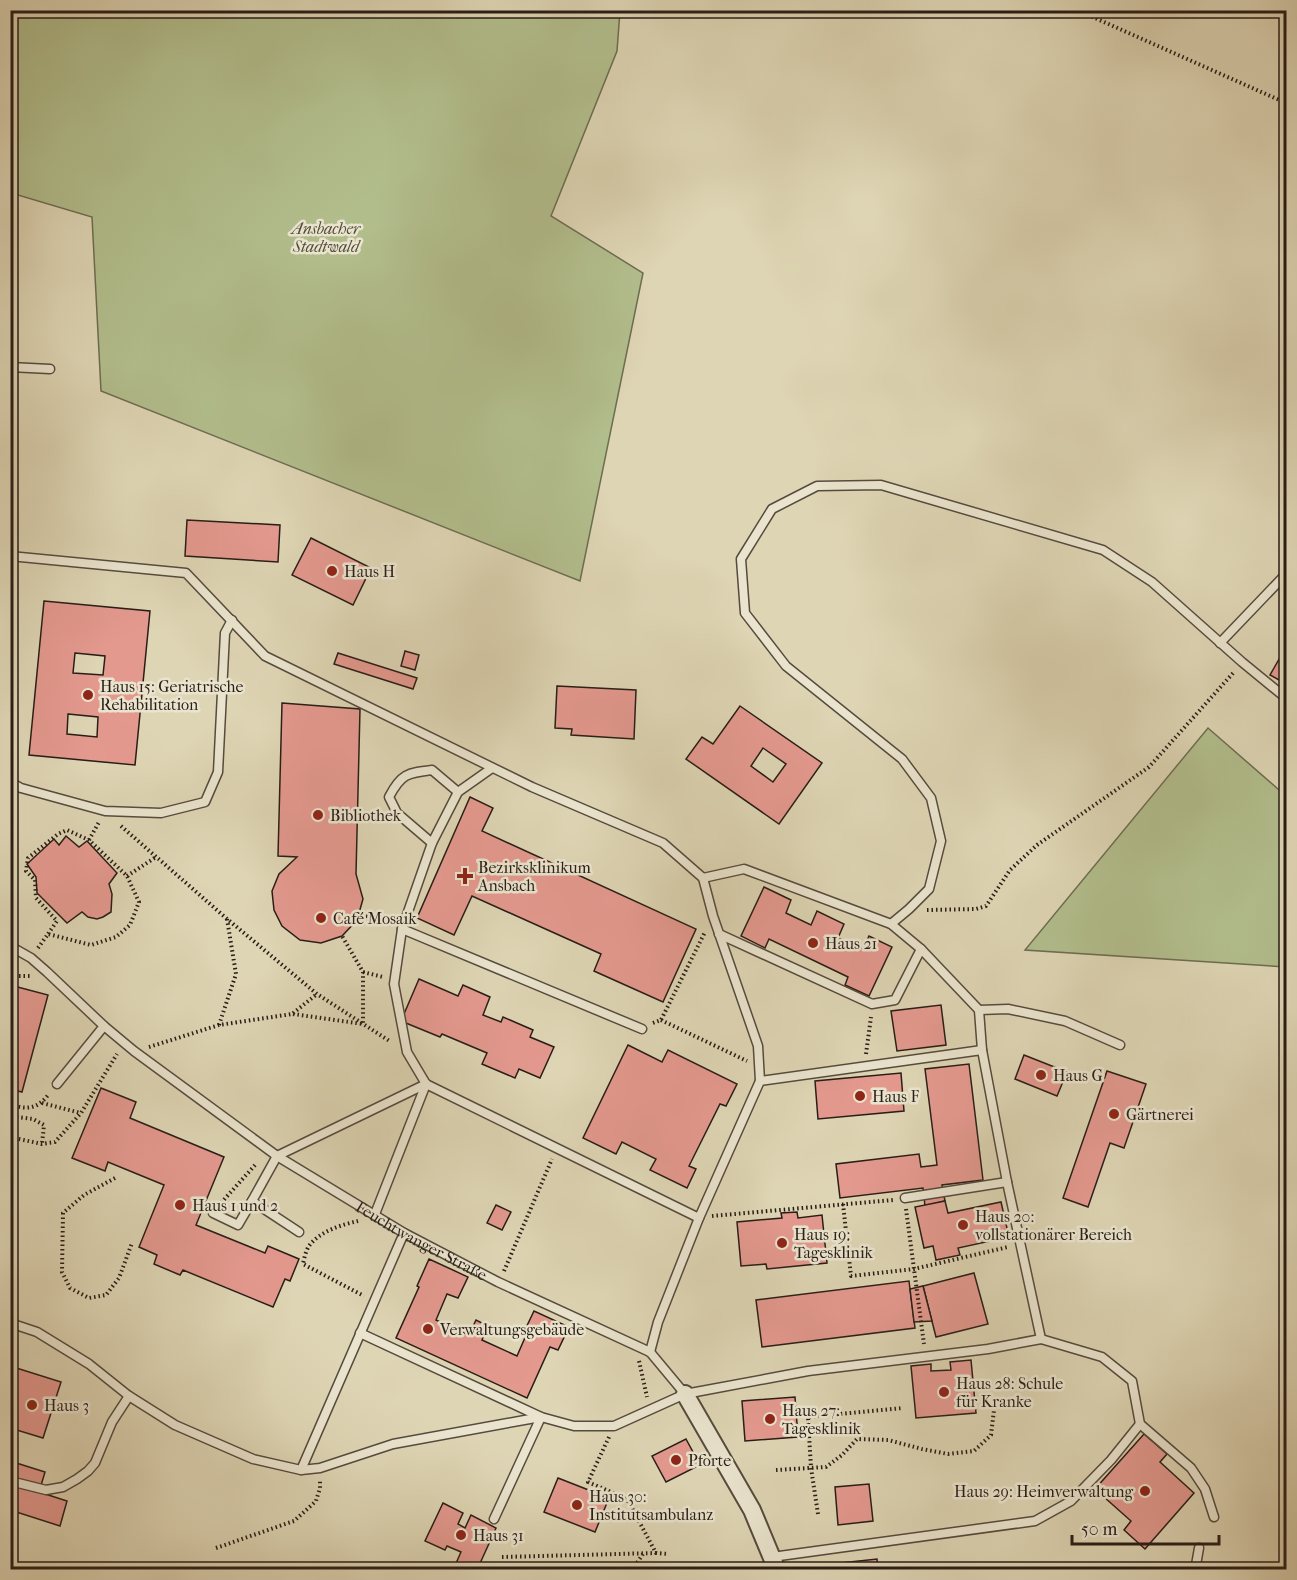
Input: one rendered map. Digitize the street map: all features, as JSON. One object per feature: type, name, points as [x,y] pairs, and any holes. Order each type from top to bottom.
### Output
[{"type":"street","name":"Feuchtwanger Straße","points":[[685,1394],[752,1510],[774,1563]]},
{"type":"lane","points":[[10,367],[50,369]]},
{"type":"lane","points":[[891,924],[929,889],[941,841],[931,798],[902,759],[786,666],[745,613],[741,559],[772,509],[817,486],[881,485],[1103,550],[1152,582],[1242,662],[1287,698]]},
{"type":"lane","points":[[10,556],[186,573],[265,656],[532,787],[663,843],[703,878],[719,934],[758,1046],[760,1081],[699,1218],[658,1322],[650,1352]]},
{"type":"lane","points":[[1220,643],[1287,574]]},
{"type":"lane","points":[[10,782],[21,788],[105,811],[161,813],[205,802],[218,772],[225,633],[232,620]]},
{"type":"lane","points":[[492,768],[458,792],[432,843],[398,927],[394,984],[407,1052],[426,1084],[699,1218]]},
{"type":"lane","points":[[432,843],[397,813],[389,797],[396,783],[410,772],[432,771],[458,792]]},
{"type":"lane","points":[[703,878],[744,869],[891,924],[921,949],[979,1010],[982,1050],[1006,1182],[1041,1339]]},
{"type":"lane","points":[[398,927],[642,1029]]},
{"type":"lane","points":[[719,934],[872,1004],[895,1000],[921,949]]},
{"type":"lane","name":"Feuchtwanger Straße","points":[[10,946],[31,958],[134,1051],[277,1156],[404,1233],[498,1282],[650,1352],[685,1394]]},
{"type":"lane","points":[[979,1010],[1008,1010],[1065,1021],[1120,1045]]},
{"type":"lane","points":[[57,1084],[104,1026]]},
{"type":"lane","points":[[760,1081],[982,1050]]},
{"type":"lane","points":[[213,1213],[238,1225],[277,1156],[426,1084]]},
{"type":"lane","points":[[371,1212],[426,1084]]},
{"type":"lane","points":[[905,1198],[1006,1182]]},
{"type":"lane","points":[[252,1201],[299,1232]]},
{"type":"lane","points":[[301,1470],[404,1233]]},
{"type":"lane","points":[[10,1323],[37,1332],[175,1425],[252,1459],[301,1470],[320,1468],[393,1444],[541,1417]]},
{"type":"lane","points":[[360,1333],[541,1417],[574,1426],[614,1426],[685,1394],[808,1371],[987,1349],[1041,1339],[1102,1357],[1132,1381],[1140,1424],[1191,1468],[1205,1490],[1214,1517]]},
{"type":"lane","points":[[10,1480],[46,1490],[63,1487],[77,1479],[95,1463],[112,1422],[129,1396]]},
{"type":"lane","points":[[494,1519],[541,1417]]},
{"type":"lane","points":[[774,1563],[1035,1521],[1071,1501],[1112,1460],[1140,1424]]},
{"type":"lane","points":[[1198,1569],[1199,1548]]},
{"type":"path","points":[[1075,10],[1287,103]]},
{"type":"path","points":[[937,911],[976,909],[986,906],[1010,870],[1036,845],[1149,767],[1242,662]]},
{"type":"path","points":[[89,840],[105,811],[226,918],[317,994],[407,1052]]},
{"type":"path","points":[[31,958],[57,921],[36,898],[34,880],[26,871],[28,858],[58,834],[67,830],[89,840],[126,876],[139,902],[130,925],[116,937],[91,945],[48,934]]},
{"type":"path","points":[[126,876],[156,857]]},
{"type":"path","points":[[642,1029],[661,1020],[713,915]]},
{"type":"path","points":[[366,916],[398,927]]},
{"type":"path","points":[[219,1025],[236,974],[226,918]]},
{"type":"path","points":[[342,936],[363,972],[363,1024]]},
{"type":"path","points":[[363,972],[372,975]]},
{"type":"path","points":[[292,1014],[317,994]]},
{"type":"path","points":[[865,1066],[872,1004]]},
{"type":"path","points":[[134,1051],[219,1025],[292,1014],[363,1024]]},
{"type":"path","points":[[661,1020],[759,1067]]},
{"type":"path","points":[[10,1137],[42,1144],[55,1142],[81,1113],[124,1043]]},
{"type":"path","points":[[10,1104],[29,1108],[42,1103],[57,1084]]},
{"type":"path","points":[[42,1103],[81,1113]]},
{"type":"path","points":[[10,1123],[17,1117],[33,1119],[44,1125],[42,1144]]},
{"type":"path","points":[[498,1282],[558,1147]]},
{"type":"path","points":[[213,1213],[260,1159]]},
{"type":"path","points":[[115,1178],[84,1195],[63,1213],[63,1272],[70,1288],[89,1298],[106,1295],[119,1278],[132,1244]]},
{"type":"path","points":[[699,1218],[905,1198],[925,1357]]},
{"type":"path","points":[[843,1204],[851,1276],[914,1269],[1020,1244]]},
{"type":"path","points":[[371,1212],[362,1220],[341,1225],[319,1236],[308,1247],[303,1264],[374,1301]]},
{"type":"path","points":[[635,1345],[650,1410]]},
{"type":"path","points":[[818,1514],[811,1468],[808,1417],[903,1408]]},
{"type":"path","points":[[776,1470],[826,1467],[842,1455],[856,1438],[888,1440],[948,1454],[974,1451],[991,1435],[994,1410]]},
{"type":"path","points":[[614,1426],[588,1482],[627,1499],[656,1553]]},
{"type":"path","points":[[216,1548],[294,1521],[316,1501],[320,1488],[320,1468]]},
{"type":"path","points":[[633,1569],[644,1554]]},
{"type":"path","points":[[502,1557],[669,1554]]},
{"type":"green space","name":"Ansbacher Stadtwald","points":[[10,11],[620,11],[617,51],[551,216],[643,273],[580,581],[101,391],[92,217],[11,193]]},
{"type":"green space","points":[[1208,728],[1286,796],[1286,967],[1025,950]]},
{"type":"building","points":[[187,520],[280,525],[278,562],[185,556]]},
{"type":"building","name":"Haus H","points":[[311,538],[371,568],[353,605],[292,575]]},
{"type":"building","name":"Haus 15: Geriatrische Rehabilitation","points":[[44,601],[150,611],[135,765],[29,755]],"holes":[[[75,653],[105,656],[103,675],[73,673]],[[68,714],[98,717],[97,737],[67,734]]]},
{"type":"building","points":[[1286,647],[1286,684],[1270,675]]},
{"type":"building","points":[[405,651],[419,655],[415,670],[401,666]]},
{"type":"building","points":[[338,653],[417,678],[413,689],[334,664]]},
{"type":"building","points":[[557,686],[636,690],[634,739],[571,735],[572,729],[555,728]]},
{"type":"building","points":[[282,703],[360,709],[356,874],[363,899],[357,920],[342,936],[321,943],[300,940],[282,926],[274,910],[272,891],[279,874],[297,857],[278,856]]},
{"type":"building","points":[[740,706],[822,763],[779,824],[686,759],[702,737],[713,744]],"holes":[[[763,748],[786,764],[773,782],[751,766]]]},
{"type":"building","points":[[470,797],[493,808],[482,831],[696,929],[663,1002],[594,971],[601,954],[472,896],[454,935],[417,918]]},
{"type":"building","points":[[66,836],[79,847],[87,841],[117,873],[109,884],[112,894],[111,912],[103,917],[97,919],[88,917],[82,912],[67,923],[37,893],[36,877],[27,864],[54,839],[59,845]]},
{"type":"building","name":"Haus 21","points":[[764,887],[791,900],[786,913],[811,925],[817,911],[844,924],[838,938],[863,949],[869,936],[892,947],[869,996],[845,985],[848,977],[769,939],[765,948],[741,936]]},
{"type":"building","points":[[419,979],[458,996],[463,985],[490,997],[483,1015],[501,1022],[503,1017],[533,1030],[530,1037],[554,1047],[540,1078],[519,1069],[515,1078],[482,1064],[487,1053],[442,1034],[440,1037],[401,1021]]},
{"type":"building","points":[[10,985],[48,995],[22,1092],[10,1089]]},
{"type":"building","points":[[941,1005],[946,1045],[897,1051],[891,1011]]},
{"type":"building","points":[[628,1045],[662,1062],[668,1050],[737,1084],[726,1106],[720,1104],[689,1166],[696,1169],[687,1188],[650,1170],[656,1159],[622,1142],[616,1154],[583,1138]]},
{"type":"building","name":"Haus G","points":[[1024,1055],[1067,1072],[1057,1096],[1015,1079]]},
{"type":"building","points":[[969,1064],[983,1180],[942,1185],[945,1201],[925,1206],[923,1188],[840,1198],[836,1164],[919,1154],[921,1167],[937,1165],[925,1069]]},
{"type":"building","name":"Gärtnerei","points":[[1107,1071],[1146,1084],[1124,1148],[1110,1143],[1088,1207],[1063,1198]]},
{"type":"building","name":"Haus F","points":[[901,1073],[904,1111],[818,1119],[815,1081]]},
{"type":"building","name":"Haus 1 und 2","points":[[101,1088],[136,1102],[130,1118],[224,1157],[196,1225],[265,1253],[268,1246],[299,1259],[290,1281],[285,1279],[273,1307],[183,1270],[180,1275],[154,1264],[157,1255],[139,1247],[164,1185],[108,1162],[105,1171],[72,1158]]},
{"type":"building","name":"Haus 20: vollstationärer Bereich","points":[[945,1201],[948,1213],[1001,1202],[1009,1237],[958,1248],[960,1255],[936,1260],[933,1246],[924,1248],[915,1207]]},
{"type":"building","points":[[496,1205],[511,1212],[502,1230],[487,1223]]},
{"type":"building","name":"Haus 19: Tagesklinik","points":[[797,1212],[798,1218],[822,1215],[827,1263],[767,1269],[766,1264],[741,1266],[737,1222],[782,1218],[781,1213]]},
{"type":"building","name":"Verwaltungsgebäude","points":[[429,1259],[468,1277],[458,1298],[447,1294],[436,1320],[469,1335],[476,1320],[488,1326],[482,1340],[517,1356],[527,1333],[524,1332],[534,1311],[569,1327],[558,1350],[550,1347],[527,1398],[396,1338]]},
{"type":"building","points":[[974,1273],[988,1324],[936,1337],[923,1286]]},
{"type":"building","points":[[909,1281],[915,1328],[762,1347],[756,1300]]},
{"type":"building","points":[[923,1286],[932,1321],[914,1322],[910,1289]]},
{"type":"building","name":"Haus 28: Schule für Kranke","points":[[971,1360],[976,1413],[916,1418],[911,1366],[931,1364],[931,1371],[951,1370],[950,1362]]},
{"type":"building","name":"Haus 3","points":[[10,1366],[61,1382],[43,1438],[10,1428]]},
{"type":"building","name":"Haus 27: Tagesklinik","points":[[795,1397],[798,1437],[745,1441],[742,1401]]},
{"type":"building","name":"Haus 29: Heimverwaltung","points":[[1144,1434],[1167,1454],[1160,1462],[1194,1493],[1145,1549],[1124,1530],[1131,1521],[1095,1489]]},
{"type":"building","name":"Pforte","points":[[686,1439],[700,1465],[666,1482],[652,1456]]},
{"type":"building","points":[[10,1461],[45,1472],[39,1492],[67,1501],[60,1526],[10,1510]]},
{"type":"building","name":"Haus 30: Institutsambulanz","points":[[558,1478],[609,1498],[595,1532],[544,1512]]},
{"type":"building","points":[[869,1484],[873,1521],[838,1525],[835,1487]]},
{"type":"building","name":"Haus 31","points":[[443,1503],[463,1513],[458,1524],[465,1528],[471,1515],[496,1528],[477,1570],[453,1570],[461,1552],[447,1546],[445,1550],[425,1541]]},
{"type":"building","points":[[877,1559],[878,1570],[823,1570],[822,1565]]},
{"type":"place","name":"Haus H","points":[[332,571]]},
{"type":"place","name":"Haus 15: Geriatrische Rehabilitation","points":[[88,695]]},
{"type":"place","name":"Bibliothek","points":[[318,815]]},
{"type":"place","name":"Bezirksklinikum Ansbach","points":[[465,876]]},
{"type":"place","name":"Café Mosaik","points":[[321,918]]},
{"type":"place","name":"Haus 21","points":[[813,943]]},
{"type":"place","name":"Haus G","points":[[1041,1075]]},
{"type":"place","name":"Haus F","points":[[860,1096]]},
{"type":"place","name":"Gärtnerei","points":[[1114,1114]]},
{"type":"place","name":"Haus 1 und 2","points":[[180,1205]]},
{"type":"place","name":"Haus 20: vollstationärer Bereich","points":[[963,1225]]},
{"type":"place","name":"Haus 19: Tagesklinik","points":[[782,1243]]},
{"type":"place","name":"Verwaltungsgebäude","points":[[428,1329]]},
{"type":"place","name":"Haus 28: Schule für Kranke","points":[[944,1392]]},
{"type":"place","name":"Haus 3","points":[[32,1405]]},
{"type":"place","name":"Haus 27: Tagesklinik","points":[[770,1419]]},
{"type":"place","name":"Pforte","points":[[676,1460]]},
{"type":"place","name":"Haus 29: Heimverwaltung","points":[[1145,1491]]},
{"type":"place","name":"Haus 30: Institutsambulanz","points":[[577,1505]]},
{"type":"place","name":"Haus 31","points":[[461,1535]]}]
